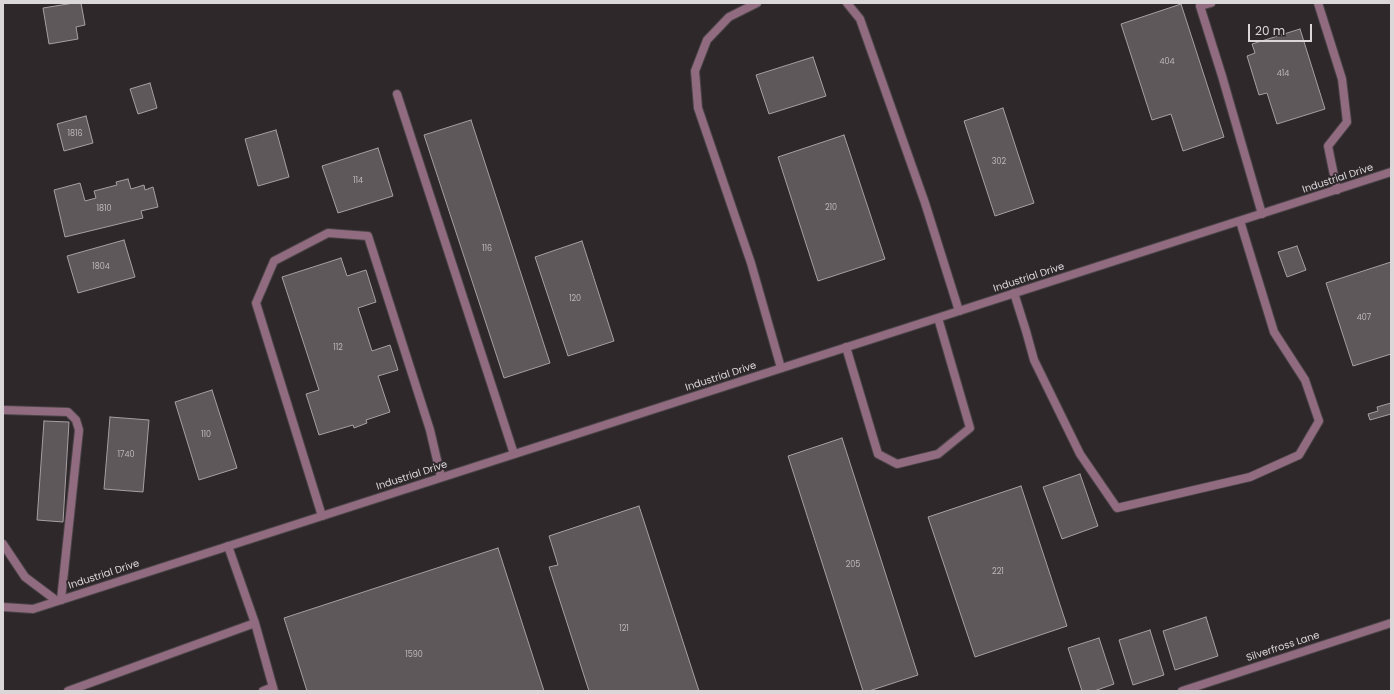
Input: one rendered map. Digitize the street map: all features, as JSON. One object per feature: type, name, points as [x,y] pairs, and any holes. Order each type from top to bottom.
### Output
[{"type":"street","points":[[757,3],[729,18],[707,40],[695,71],[698,108],[751,263],[782,368]]},
{"type":"street","points":[[847,3],[860,19],[925,203],[959,311]]},
{"type":"street","points":[[1211,3],[1200,6],[1262,214]]},
{"type":"street","points":[[1318,3],[1342,79],[1348,122],[1328,146],[1337,190]]},
{"type":"street","points":[[396,94],[514,454]]},
{"type":"street","name":"Industrial Drive","points":[[3,607],[33,609],[1391,172]]},
{"type":"street","points":[[1014,293],[1034,360],[1080,454],[1117,508],[1250,477],[1299,455],[1319,421],[1305,380],[1274,332],[1240,221]]},
{"type":"street","points":[[322,516],[256,303],[274,261],[328,233],[368,236],[430,430],[441,477]]},
{"type":"street","points":[[846,347],[878,454],[897,464],[938,454],[970,428],[938,318]]},
{"type":"street","points":[[3,410],[68,412],[76,420],[79,430],[59,600],[24,577],[3,544]]},
{"type":"street","points":[[228,546],[255,622],[274,689],[263,691]]},
{"type":"street","points":[[68,691],[255,622]]},
{"type":"street","name":"Silverfross Lane","points":[[1182,691],[1391,623]]},
{"type":"building","points":[[81,3],[85,25],[76,27],[78,39],[49,44],[43,8]]},
{"type":"building","points":[[1181,4],[1224,137],[1183,151],[1171,114],[1152,120],[1121,24]]},
{"type":"building","points":[[1300,29],[1325,109],[1277,124],[1267,93],[1259,95],[1247,56],[1255,53],[1252,44]]},
{"type":"building","points":[[813,57],[826,96],[769,114],[756,75]]},
{"type":"building","points":[[150,83],[157,108],[138,114],[130,89]]},
{"type":"building","points":[[1003,108],[1034,203],[995,216],[964,121]]},
{"type":"building","points":[[86,116],[93,143],[64,151],[57,124]]},
{"type":"building","points":[[471,120],[550,363],[504,378],[424,135]]},
{"type":"building","points":[[276,130],[289,177],[258,186],[245,139]]},
{"type":"building","points":[[844,135],[885,259],[818,281],[778,157]]},
{"type":"building","points":[[378,148],[393,196],[338,213],[322,166]]},
{"type":"building","points":[[128,179],[131,189],[144,185],[145,190],[153,187],[158,207],[141,211],[143,218],[65,237],[54,190],[80,183],[85,201],[96,198],[94,191],[117,185],[116,182]]},
{"type":"building","points":[[124,240],[135,277],[78,293],[67,256]]},
{"type":"building","points":[[582,241],[614,341],[568,356],[535,257]]},
{"type":"building","points":[[1297,246],[1306,270],[1287,277],[1278,252]]},
{"type":"building","points":[[341,258],[347,276],[366,270],[376,302],[358,308],[372,351],[390,345],[398,370],[378,376],[390,412],[366,420],[367,423],[354,428],[353,425],[319,435],[306,394],[319,390],[282,277]]},
{"type":"building","points":[[1391,262],[1391,354],[1353,366],[1326,283]]},
{"type":"building","points":[[212,390],[237,468],[199,480],[175,402]]},
{"type":"building","points":[[1391,403],[1391,414],[1370,420],[1368,414],[1378,411],[1377,407]]},
{"type":"building","points":[[110,417],[149,420],[143,492],[104,489]]},
{"type":"building","points":[[44,421],[69,422],[63,522],[37,520]]},
{"type":"building","points":[[842,438],[918,675],[869,691],[863,691],[788,456]]},
{"type":"building","points":[[1080,474],[1098,526],[1062,539],[1043,487]]},
{"type":"building","points":[[1021,486],[1067,626],[975,657],[928,517]]},
{"type":"building","points":[[639,506],[699,691],[589,691],[549,567],[558,565],[549,536]]},
{"type":"building","points":[[498,548],[544,691],[307,691],[284,618]]},
{"type":"building","points":[[1206,617],[1218,656],[1175,670],[1163,631]]},
{"type":"building","points":[[1150,630],[1164,675],[1133,685],[1119,640]]},
{"type":"building","points":[[1099,638],[1114,684],[1094,691],[1082,691],[1068,648]]}]
